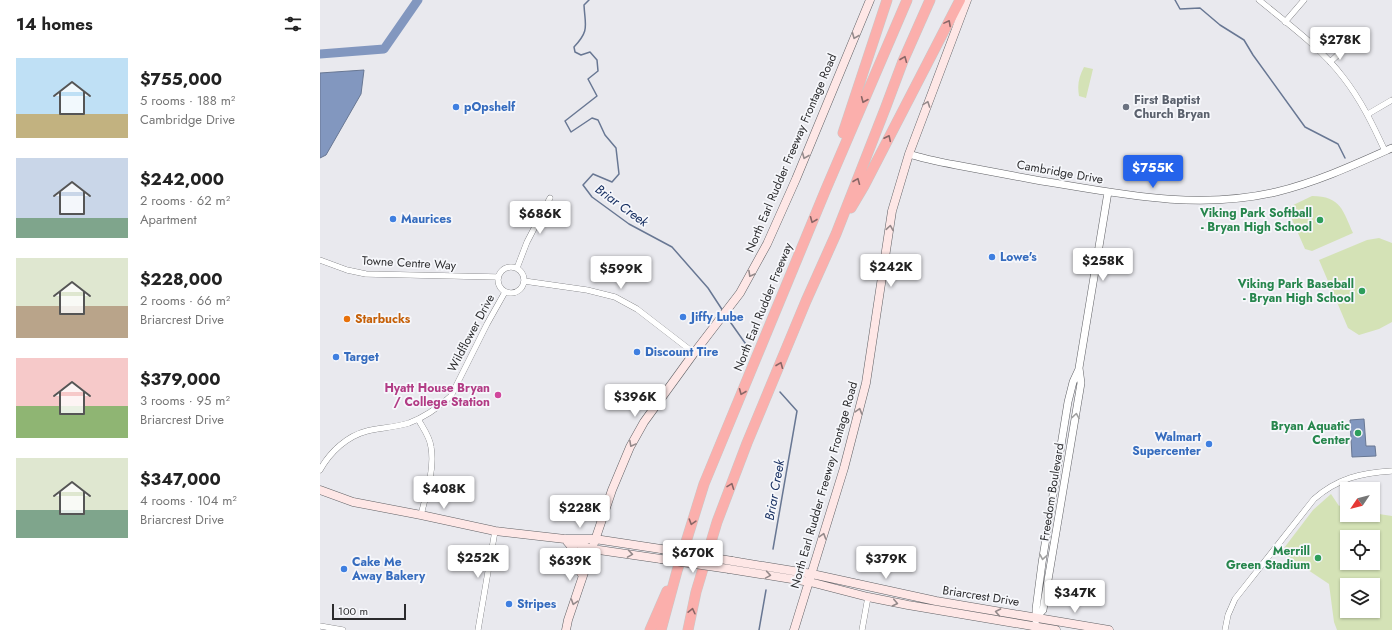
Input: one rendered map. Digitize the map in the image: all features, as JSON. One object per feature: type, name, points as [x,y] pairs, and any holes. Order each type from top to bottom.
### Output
[{"type":"highway","points":[[826,190],[888,0]]},
{"type":"highway","name":"North Earl Rudder Freeway","points":[[661,630],[677,571],[704,484],[826,190],[907,0]]},
{"type":"highway","points":[[688,630],[696,592],[720,515],[747,443],[806,301],[836,234],[903,62],[930,0]]},
{"type":"highway","points":[[836,234],[864,186],[960,0]]},
{"type":"highway","points":[[650,630],[677,571]]},
{"type":"main road","name":"North Earl Rudder Freeway Frontage Road","points":[[566,630],[568,620],[612,490],[630,447],[644,422],[694,353],[728,310],[767,244],[799,172],[870,0]]},
{"type":"main road","name":"North Earl Rudder Freeway Frontage Road","points":[[794,630],[811,578],[861,404],[867,375],[892,211],[909,154],[967,0]]},
{"type":"main road","name":"Briarcrest Drive","points":[[320,490],[353,502],[495,531],[565,539],[595,539],[661,549],[732,561],[811,578],[936,601],[1109,630]]},
{"type":"main road","name":"Briarcrest Drive","points":[[565,539],[592,548],[661,559],[729,569],[811,578],[868,597],[1056,630]]},
{"type":"main road","points":[[565,539],[577,554],[581,562],[582,579]]},
{"type":"street","points":[[1259,0],[1330,62],[1342,76],[1368,114],[1389,150]]},
{"type":"street","points":[[1285,22],[1304,0]]},
{"type":"street","points":[[1330,62],[1361,34]]},
{"type":"street","points":[[1368,114],[1392,100]]},
{"type":"street","name":"Cambridge Drive","points":[[909,154],[920,158],[974,169],[1108,192],[1174,200],[1208,201],[1247,198],[1276,192],[1314,181],[1389,150]]},
{"type":"street","name":"Freedom Boulevard","points":[[1035,627],[1036,609],[1047,530],[1073,382],[1079,368],[1108,192]]},
{"type":"street","points":[[517,268],[527,242],[550,198]]},
{"type":"street","name":"Towne Centre Way","points":[[320,260],[347,270],[366,274],[498,277]]},
{"type":"street","points":[[511,266],[517,268],[522,271],[524,281],[523,286],[512,293],[505,292],[500,287],[498,277],[500,272],[511,266]]},
{"type":"street","points":[[524,281],[587,290],[615,297],[637,309],[694,353]]},
{"type":"street","name":"Wildflower Drive","points":[[320,470],[332,452],[353,437],[365,432],[399,426],[418,419],[451,396],[487,324],[505,292]]},
{"type":"street","name":"Freedom Boulevard","points":[[1036,617],[1043,610],[1057,531],[1081,383],[1079,368]]},
{"type":"street","points":[[418,419],[426,433],[431,447],[432,464],[429,485],[421,515]]},
{"type":"street","points":[[1063,436],[1072,438]]},
{"type":"street","points":[[1225,630],[1228,615],[1236,599],[1314,499],[1329,487],[1343,480],[1365,474],[1392,472]]},
{"type":"street","points":[[1055,487],[1064,488]]},
{"type":"street","points":[[1047,530],[1057,531]]},
{"type":"street","points":[[478,630],[495,531]]},
{"type":"street","points":[[862,630],[868,597]]},
{"type":"street","points":[[320,626],[343,630]]},
{"type":"green space","points":[[1084,67],[1093,69],[1086,98],[1079,96],[1078,92],[1079,81]]},
{"type":"green space","name":"Viking Park Softball - Bryan High School","points":[[1312,196],[1329,199],[1340,206],[1353,233],[1312,251],[1305,249],[1287,208]]},
{"type":"green space","name":"Viking Park Baseball - Bryan High School","points":[[1379,238],[1392,243],[1392,322],[1379,329],[1359,335],[1348,328],[1319,260],[1367,240]]},
{"type":"green space","name":"Merrill Green Stadium","points":[[1331,494],[1340,505],[1340,522],[1380,522],[1380,514],[1392,516],[1392,630],[1337,630],[1334,622],[1329,584],[1281,552],[1313,510]]},
{"type":"water","points":[[364,70],[361,94],[326,155],[320,158],[320,73]]},
{"type":"water","name":"Bryan Aquatic Center","points":[[1364,419],[1366,446],[1375,446],[1376,456],[1352,457],[1350,420]]},
{"type":"waterway","points":[[320,54],[384,49],[418,0]]},
{"type":"waterway","name":"Briar Creek","points":[[589,0],[584,5],[584,32],[574,47],[575,52],[581,55],[590,52],[597,60],[598,71],[588,79],[597,96],[565,121],[571,132],[592,118],[598,120],[605,135],[616,148],[619,174],[612,182],[593,174],[583,185],[592,197],[629,224],[672,247],[708,288],[723,311]]},
{"type":"waterway","points":[[1175,0],[1180,9],[1200,8],[1220,25],[1244,40],[1253,55],[1305,127],[1338,144],[1345,158]]},
{"type":"waterway","name":"Briar Creek","points":[[726,316],[750,350]]},
{"type":"waterway","name":"Briar Creek","points":[[773,549],[797,411],[780,392]]},
{"type":"waterway","name":"Briar Creek","points":[[759,630],[766,590]]},
{"type":"place","name":"pOpshelf","points":[[456,107]]},
{"type":"place","name":"First Baptist Church Bryan","points":[[1126,107]]},
{"type":"place","name":"Maurices","points":[[393,219]]},
{"type":"place","name":"Viking Park Softball - Bryan High School","points":[[1320,220]]},
{"type":"place","name":"Lowe's","points":[[992,257]]},
{"type":"place","name":"Viking Park Baseball - Bryan High School","points":[[1362,291]]},
{"type":"place","name":"Jiffy Lube","points":[[683,317]]},
{"type":"place","name":"Starbucks","points":[[347,319]]},
{"type":"place","name":"Discount Tire","points":[[637,352]]},
{"type":"place","name":"Target","points":[[336,357]]},
{"type":"place","name":"Hyatt House Bryan / College Station","points":[[498,395]]},
{"type":"place","name":"Bryan Aquatic Center","points":[[1358,433]]},
{"type":"place","name":"Walmart Supercenter","points":[[1209,444]]},
{"type":"place","name":"Merrill Green Stadium","points":[[1318,558]]},
{"type":"place","name":"Cake Me Away Bakery","points":[[344,569]]},
{"type":"place","name":"Stripes","points":[[509,604]]}]
